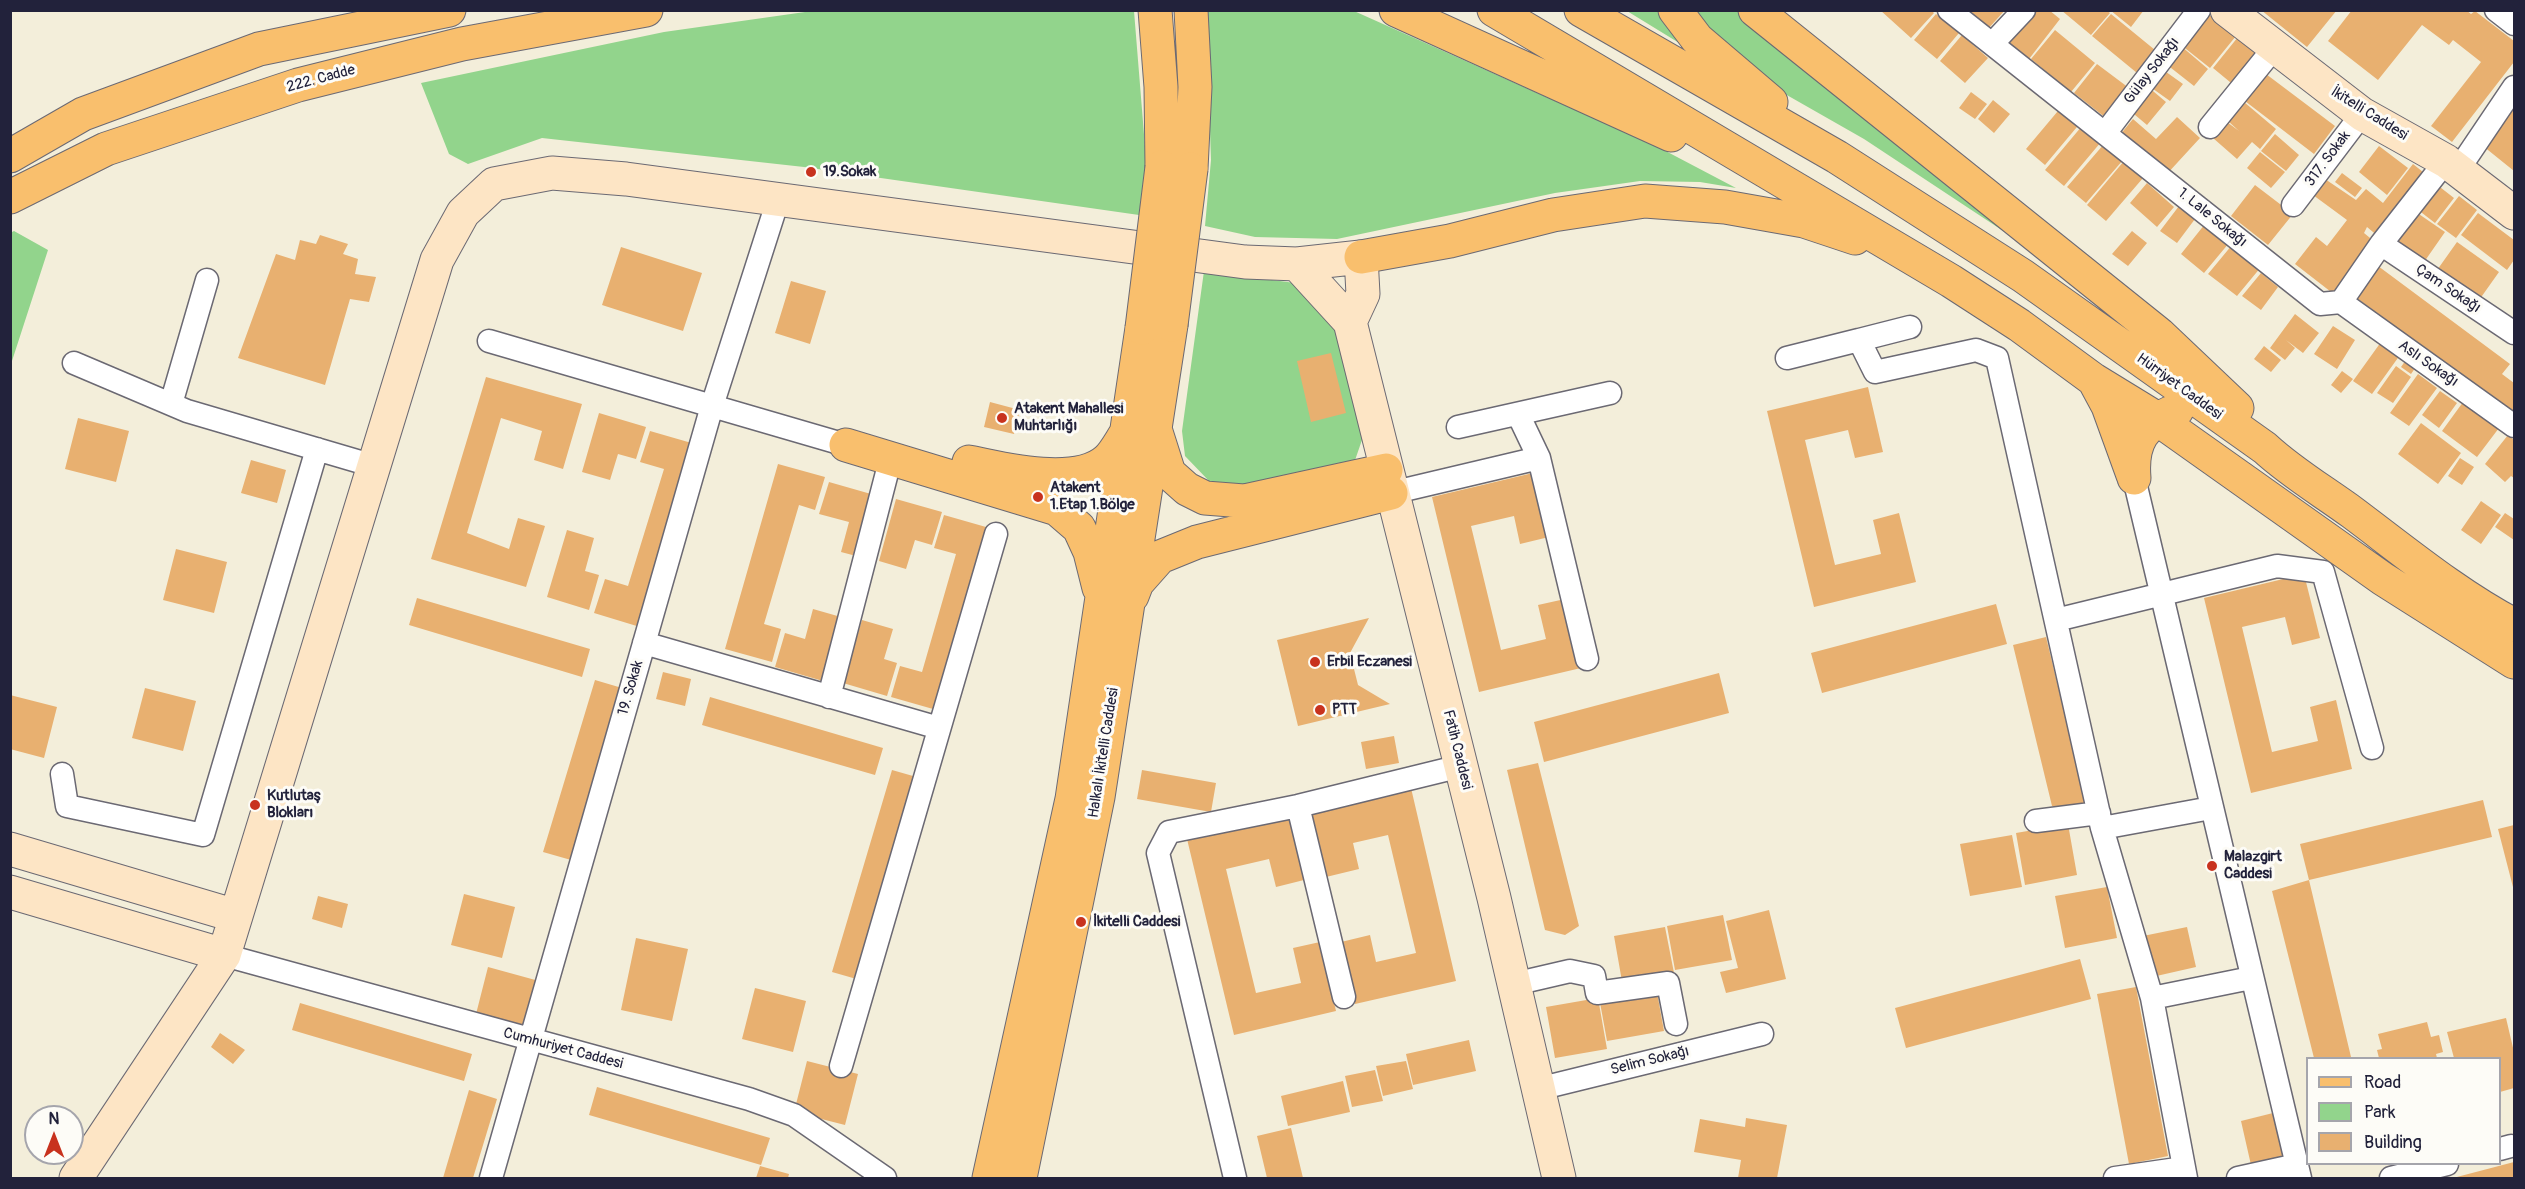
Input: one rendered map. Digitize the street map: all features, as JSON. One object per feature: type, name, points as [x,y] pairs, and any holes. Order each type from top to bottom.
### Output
[{"type":"main road","points":[[10,156],[83,114],[259,49],[449,10]]},
{"type":"main road","name":"222. Cadde","points":[[10,197],[106,148],[298,85],[462,44],[646,10]]},
{"type":"main road","points":[[1155,10],[1161,87],[1176,168]]},
{"type":"main road","points":[[1176,168],[1195,87],[1191,10]]},
{"type":"main road","points":[[1396,10],[1471,46],[1815,198]]},
{"type":"main road","points":[[1494,10],[1815,198],[2019,325],[2094,380],[2156,418],[2202,450],[2383,579],[2514,662]]},
{"type":"main road","points":[[1581,10],[1837,157]]},
{"type":"main road","points":[[1676,10],[1696,39],[1837,157]]},
{"type":"main road","points":[[1755,10],[2159,334],[2332,498]]},
{"type":"main road","name":"Hürriyet Caddesi","points":[[1837,157],[2023,276],[2265,448],[2293,473],[2332,498],[2435,575],[2514,625]]},
{"type":"main road","name":"Halkalı İkitelli Caddesi","points":[[989,1179],[1016,1124],[1098,797],[1114,606],[1157,327],[1176,168]]},
{"type":"main road","points":[[1361,257],[1450,241],[1553,215],[1645,201],[1725,207],[1804,221],[1911,256]]},
{"type":"main road","points":[[2094,380],[2108,406],[2134,478]]},
{"type":"main road","points":[[2134,478],[2134,453],[2144,430],[2156,418],[2180,409],[2209,420],[2264,459],[2293,473]]},
{"type":"main road","points":[[846,446],[925,453],[1009,471],[1054,474],[1081,472],[1107,460],[1142,429],[1169,473],[1186,489],[1205,498],[1244,501],[1388,482]]},
{"type":"main road","points":[[846,446],[1057,509],[1079,528],[1114,606],[1160,557],[1197,542],[1388,482]]},
{"type":"main road","points":[[2134,478],[2145,462],[2163,451],[2181,446],[2202,450]]},
{"type":"main road","name":"Halkalı İkitelli Caddesi","points":[[1016,1124],[1020,1179]]},
{"type":"street","name":"1. Lale Sokağı","points":[[1949,10],[2106,132],[2320,304],[2341,302]]},
{"type":"street","points":[[1992,44],[2024,10]]},
{"type":"street","name":"Gülay Sokağı","points":[[2106,132],[2199,10]]},
{"type":"street","name":"İkitelli Caddesi","points":[[2227,10],[2362,114],[2452,165],[2514,213]]},
{"type":"street","points":[[2496,10],[2514,24]]},
{"type":"street","points":[[2210,127],[2274,48]]},
{"type":"street","points":[[2341,302],[2381,244],[2452,165],[2514,87]]},
{"type":"street","name":"317. Sokak","points":[[2293,205],[2362,114]]},
{"type":"street","points":[[76,1179],[224,955],[436,260],[463,213],[494,184],[552,173],[626,179],[1245,262],[1297,264],[1361,257],[1363,294],[1350,322],[1297,264]]},
{"type":"street","name":"19. Sokak","points":[[491,1179],[712,406],[778,200]]},
{"type":"street","name":"Çam Sokağı","points":[[2381,244],[2514,333]]},
{"type":"street","points":[[171,404],[207,280]]},
{"type":"street","name":"Aslı Sokağı","points":[[2341,302],[2514,426]]},
{"type":"street","name":"Fatih Caddesi","points":[[1350,322],[1388,482],[1461,766],[1559,1179]]},
{"type":"street","points":[[1787,358],[1910,327]]},
{"type":"street","points":[[1859,339],[1875,372],[1976,350],[1997,358],[2101,820],[2152,998],[2185,1173],[2115,1179]]},
{"type":"street","points":[[489,341],[846,446]]},
{"type":"street","points":[[74,363],[171,404],[374,466]]},
{"type":"street","points":[[1458,427],[1610,393]]},
{"type":"street","points":[[1518,414],[1539,458],[1587,659]]},
{"type":"street","points":[[62,774],[67,806],[203,835],[317,449]]},
{"type":"street","points":[[1388,482],[1539,458]]},
{"type":"street","points":[[829,697],[890,461]]},
{"type":"street","points":[[2134,478],[2251,978],[2299,1172],[2238,1179]]},
{"type":"street","points":[[841,1066],[996,534]]},
{"type":"street","points":[[2056,620],[2277,566],[2323,572],[2372,748]]},
{"type":"street","points":[[644,643],[939,728]]},
{"type":"street","points":[[1235,1179],[1158,853],[1169,832],[1298,806],[1461,766]]},
{"type":"street","points":[[1298,806],[1344,997]]},
{"type":"street","points":[[2036,821],[2101,820],[2211,808]]},
{"type":"street","points":[[10,849],[236,916]]},
{"type":"street","points":[[10,892],[224,955]]},
{"type":"street","name":"Cumhuriyet Caddesi","points":[[224,955],[749,1099],[794,1115],[885,1179]]},
{"type":"street","points":[[1514,984],[1570,971],[1594,976],[1597,993],[1668,983],[1676,1024]]},
{"type":"street","points":[[2152,998],[2251,978]]},
{"type":"street","name":"Selim Sokağı","points":[[1538,1089],[1762,1034]]},
{"type":"street","points":[[2391,1179],[2442,1165]]},
{"type":"green space","points":[[812,11],[1134,11],[1146,159],[1139,215],[804,167],[542,138],[468,164],[449,154],[421,83],[664,32]]},
{"type":"green space","points":[[1206,11],[1354,11],[1658,147],[1736,188],[1700,182],[1640,181],[1555,193],[1337,239],[1255,237],[1205,226],[1211,160]]},
{"type":"green space","points":[[1627,11],[1664,11],[1689,49]]},
{"type":"green space","points":[[1690,11],[1743,11],[2035,252],[1864,139],[1778,90]]},
{"type":"green space","points":[[14,231],[48,250],[11,364],[10,233]]},
{"type":"green space","points":[[1204,271],[1295,283],[1336,321],[1363,437],[1353,466],[1230,490],[1209,481],[1185,456],[1182,431]]},
{"type":"building","points":[[1880,10],[1931,10],[1934,13],[1911,38]]},
{"type":"building","points":[[1968,10],[2005,10],[1988,29]]},
{"type":"building","points":[[2032,10],[2049,10],[2060,19],[2029,59],[2007,42]]},
{"type":"building","points":[[2061,10],[2107,10],[2110,13],[2091,35]]},
{"type":"building","points":[[2110,10],[2144,10],[2131,27]]},
{"type":"building","points":[[2261,10],[2337,10],[2307,47]]},
{"type":"building","points":[[2352,10],[2466,10],[2471,14],[2475,11],[2514,41],[2514,62],[2452,142],[2431,126],[2481,62],[2453,40],[2449,45],[2422,25],[2378,80],[2328,41]]},
{"type":"building","points":[[2207,13],[2236,36],[2210,68],[2181,45]]},
{"type":"building","points":[[1936,14],[1959,33],[1937,59],[1914,40]]},
{"type":"building","points":[[2111,14],[2155,50],[2137,73],[2092,36]]},
{"type":"building","points":[[2055,30],[2095,63],[2071,92],[2031,59]]},
{"type":"building","points":[[1962,35],[1988,58],[1965,83],[1940,61]]},
{"type":"building","points":[[2238,37],[2261,55],[2236,87],[2213,68]]},
{"type":"building","points":[[2181,46],[2208,69],[2194,86],[2166,64]]},
{"type":"building","points":[[2097,64],[2129,88],[2106,118],[2074,93]]},
{"type":"building","points":[[2162,69],[2183,84],[2170,101],[2149,86]]},
{"type":"building","points":[[2262,71],[2335,126],[2314,154],[2241,98]]},
{"type":"building","points":[[2147,86],[2166,102],[2147,125],[2128,109]]},
{"type":"building","points":[[1971,92],[1987,104],[1975,119],[1959,108]]},
{"type":"building","points":[[1993,100],[2010,114],[1994,133],[1978,119]]},
{"type":"building","points":[[2244,102],[2276,129],[2260,149],[2252,142],[2237,159],[2213,138],[2227,122],[2239,131],[2228,121]]},
{"type":"building","points":[[2063,105],[2082,121],[2045,165],[2026,149]]},
{"type":"building","points":[[2514,108],[2514,171],[2483,146]]},
{"type":"building","points":[[2177,117],[2200,138],[2166,175],[2119,136],[2133,119],[2156,139]]},
{"type":"building","points":[[2082,126],[2101,142],[2064,186],[2045,170]]},
{"type":"building","points":[[2275,134],[2299,155],[2286,171],[2261,151]]},
{"type":"building","points":[[2104,144],[2123,160],[2086,203],[2067,187]]},
{"type":"building","points":[[2379,146],[2408,168],[2387,195],[2359,172]]},
{"type":"building","points":[[2260,152],[2285,172],[2271,188],[2247,168]]},
{"type":"building","points":[[2124,161],[2143,178],[2106,221],[2087,205]]},
{"type":"building","points":[[2413,164],[2428,176],[2379,237],[2367,227],[2364,233],[2375,242],[2335,295],[2295,264],[2316,237],[2327,246],[2347,220],[2313,195],[2325,179],[2356,200],[2366,189],[2383,203]]},
{"type":"building","points":[[2342,173],[2362,188],[2355,197],[2335,182]]},
{"type":"building","points":[[2147,183],[2174,207],[2157,227],[2130,203]]},
{"type":"building","points":[[2436,184],[2454,198],[2435,223],[2417,209]]},
{"type":"building","points":[[2255,185],[2293,214],[2268,245],[2231,216]]},
{"type":"building","points":[[2459,196],[2477,210],[2456,238],[2437,224]]},
{"type":"building","points":[[2179,206],[2195,219],[2177,243],[2160,231]]},
{"type":"building","points":[[2413,210],[2445,232],[2422,265],[2390,243]]},
{"type":"building","points":[[2478,213],[2514,240],[2514,260],[2507,270],[2461,235]]},
{"type":"building","points":[[2205,224],[2229,243],[2204,273],[2181,254]]},
{"type":"building","points":[[2132,231],[2147,243],[2128,266],[2112,254]]},
{"type":"building","points":[[320,235],[348,244],[343,254],[358,259],[355,274],[376,277],[369,302],[350,299],[325,385],[238,358],[276,254],[295,260],[300,240],[316,244]]},
{"type":"building","points":[[2457,242],[2499,272],[2477,303],[2435,273]]},
{"type":"building","points":[[2232,245],[2261,267],[2237,296],[2208,274]]},
{"type":"building","points":[[621,247],[702,273],[683,331],[602,305]]},
{"type":"building","points":[[2374,263],[2510,364],[2502,374],[2514,383],[2514,413],[2351,294]]},
{"type":"building","points":[[2261,273],[2278,287],[2261,310],[2242,296]]},
{"type":"building","points":[[791,281],[826,291],[810,344],[775,333]]},
{"type":"building","points":[[2295,314],[2319,333],[2303,353],[2286,340],[2295,348],[2285,360],[2270,348]]},
{"type":"building","points":[[2333,326],[2355,340],[2337,369],[2314,354]]},
{"type":"building","points":[[2381,342],[2400,355],[2372,394],[2353,381]]},
{"type":"building","points":[[2264,346],[2281,360],[2271,372],[2254,359]]},
{"type":"building","points":[[1331,353],[1346,413],[1311,422],[1297,361]]},
{"type":"building","points":[[2410,354],[2420,361],[2411,374],[2401,367]]},
{"type":"building","points":[[2396,366],[2411,377],[2393,403],[2377,393]]},
{"type":"building","points":[[2342,371],[2353,379],[2341,393],[2331,385]]},
{"type":"building","points":[[2418,374],[2437,388],[2409,426],[2390,413]]},
{"type":"building","points":[[486,377],[582,404],[563,469],[534,460],[542,431],[501,418],[467,533],[509,549],[518,518],[545,526],[526,587],[431,559]]},
{"type":"building","points":[[1868,387],[1883,452],[1855,458],[1848,430],[1805,440],[1835,565],[1881,554],[1873,520],[1899,513],[1916,582],[1814,607],[1767,411]]},
{"type":"building","points":[[2440,391],[2457,403],[2439,428],[2422,415]]},
{"type":"building","points":[[2466,398],[2502,424],[2477,457],[2442,431]]},
{"type":"building","name":"Atakent Mahallesi Muhtarlığı","points":[[990,402],[1020,410],[1014,434],[984,427]]},
{"type":"building","points":[[599,413],[646,427],[636,459],[618,454],[610,480],[582,472]]},
{"type":"building","points":[[78,418],[129,431],[116,482],[65,469]]},
{"type":"building","points":[[2421,423],[2461,453],[2438,484],[2398,454]]},
{"type":"building","points":[[650,431],[695,444],[640,627],[594,613],[605,579],[628,586],[664,469],[640,462]]},
{"type":"building","points":[[2508,435],[2514,440],[2514,478],[2511,476],[2505,482],[2485,464]]},
{"type":"building","points":[[2460,458],[2474,467],[2462,485],[2448,476]]},
{"type":"building","points":[[251,460],[286,470],[277,503],[241,493]]},
{"type":"building","points":[[778,464],[825,477],[815,510],[799,505],[764,624],[781,629],[772,662],[725,649]]},
{"type":"building","points":[[1533,473],[1549,537],[1520,544],[1514,516],[1471,526],[1501,650],[1546,639],[1538,605],[1565,599],[1581,668],[1479,692],[1432,497]]},
{"type":"building","points":[[829,482],[878,496],[860,557],[841,552],[849,522],[819,514]]},
{"type":"building","points":[[896,499],[942,512],[932,545],[915,540],[906,569],[879,561]]},
{"type":"building","points":[[2481,501],[2501,515],[2481,544],[2461,530]]},
{"type":"building","points":[[2505,513],[2514,519],[2514,540],[2495,527]]},
{"type":"building","points":[[944,515],[993,529],[940,711],[891,697],[900,666],[922,672],[956,554],[934,548]]},
{"type":"building","points":[[567,530],[594,538],[585,571],[599,575],[589,610],[547,597]]},
{"type":"building","points":[[176,549],[227,562],[214,613],[163,600]]},
{"type":"building","points":[[2304,574],[2320,638],[2292,645],[2285,617],[2242,627],[2272,752],[2318,741],[2310,707],[2336,700],[2352,769],[2251,793],[2204,598]]},
{"type":"building","points":[[417,598],[590,649],[582,677],[409,625]]},
{"type":"building","points":[[1996,604],[2007,644],[1822,693],[1811,653]]},
{"type":"building","points":[[813,609],[841,617],[823,681],[775,667],[785,633],[805,639]]},
{"type":"building","points":[[1369,618],[1350,653],[1358,685],[1390,704],[1298,726],[1277,640]]},
{"type":"building","points":[[862,620],[893,629],[884,659],[897,663],[887,696],[843,683]]},
{"type":"building","points":[[2046,637],[2086,802],[2072,811],[2052,806],[2013,645]]},
{"type":"building","points":[[663,672],[691,679],[685,706],[656,699]]},
{"type":"building","points":[[1719,673],[1729,713],[1544,762],[1534,722]]},
{"type":"building","points":[[595,680],[622,688],[571,860],[543,852]]},
{"type":"building","points":[[145,688],[196,701],[183,751],[132,738]]},
{"type":"building","points":[[10,695],[57,707],[44,758],[10,749]]},
{"type":"building","points":[[710,697],[883,748],[875,775],[702,725]]},
{"type":"building","points":[[1394,736],[1399,763],[1366,769],[1361,742]]},
{"type":"building","points":[[1538,763],[1579,926],[1565,935],[1545,930],[1507,770]]},
{"type":"building","points":[[892,770],[920,778],[860,980],[832,972]]},
{"type":"building","points":[[1142,770],[1216,783],[1211,812],[1137,799]]},
{"type":"building","points":[[1411,788],[1456,981],[1355,1004],[1341,942],[1370,935],[1376,962],[1416,953],[1388,835],[1353,843],[1359,869],[1326,877],[1311,812]]},
{"type":"building","points":[[2483,800],[2492,837],[2309,880],[2300,844]]},
{"type":"building","points":[[1288,815],[1304,880],[1276,887],[1269,859],[1226,869],[1256,993],[1301,983],[1293,948],[1320,942],[1336,1011],[1234,1035],[1187,839]]},
{"type":"building","points":[[2068,824],[2077,875],[2025,885],[2016,833]]},
{"type":"building","points":[[2514,825],[2514,891],[2498,829]]},
{"type":"building","points":[[2012,835],[2022,887],[1970,896],[1960,844]]},
{"type":"building","points":[[2309,880],[2351,1057],[2314,1057],[2272,891]]},
{"type":"building","points":[[2107,887],[2117,938],[2065,948],[2055,896]]},
{"type":"building","points":[[464,894],[515,907],[502,958],[451,945]]},
{"type":"building","points":[[318,896],[348,904],[342,928],[312,919]]},
{"type":"building","points":[[1769,910],[1786,979],[1726,993],[1720,972],[1738,968],[1726,921]]},
{"type":"building","points":[[1723,915],[1732,960],[1675,970],[1667,926]]},
{"type":"building","points":[[1665,927],[1675,978],[1623,987],[1614,936]]},
{"type":"building","points":[[2187,927],[2196,967],[2152,977],[2143,936]]},
{"type":"building","points":[[636,938],[688,949],[672,1021],[621,1010]]},
{"type":"building","points":[[2080,959],[2091,999],[1906,1048],[1895,1008]]},
{"type":"building","points":[[488,967],[539,981],[526,1031],[475,1018]]},
{"type":"building","points":[[1656,987],[1664,1031],[1607,1041],[1599,997]]},
{"type":"building","points":[[2136,987],[2168,1156],[2129,1164],[2097,994]]},
{"type":"building","points":[[755,988],[806,1001],[793,1052],[742,1039]]},
{"type":"building","points":[[1598,998],[1607,1049],[1555,1058],[1546,1007]]},
{"type":"building","points":[[300,1003],[472,1054],[464,1081],[292,1030]]},
{"type":"building","points":[[2506,1018],[2514,1052],[2514,1088],[2501,1092],[2501,1057],[2454,1057],[2447,1032]]},
{"type":"building","points":[[2427,1022],[2431,1037],[2439,1035],[2443,1052],[2436,1054],[2437,1057],[2379,1057],[2377,1050],[2382,1049],[2378,1034]]},
{"type":"building","points":[[220,1033],[245,1050],[233,1064],[211,1047]]},
{"type":"building","points":[[1469,1040],[1476,1071],[1413,1085],[1406,1054]]},
{"type":"building","points":[[807,1061],[858,1074],[845,1125],[794,1112]]},
{"type":"building","points":[[1406,1061],[1413,1089],[1383,1096],[1376,1066]]},
{"type":"building","points":[[1375,1070],[1383,1101],[1352,1107],[1345,1076]]},
{"type":"building","points":[[1343,1081],[1350,1112],[1288,1126],[1281,1096]]},
{"type":"building","points":[[597,1087],[770,1138],[761,1165],[589,1115]]},
{"type":"building","points":[[469,1090],[497,1099],[473,1178],[443,1178]]},
{"type":"building","points":[[2273,1113],[2284,1158],[2251,1165],[2241,1121]]},
{"type":"building","points":[[1746,1118],[1787,1125],[1777,1178],[1738,1178],[1741,1160],[1694,1152],[1700,1119],[1745,1127]]},
{"type":"building","points":[[1291,1128],[1303,1178],[1267,1178],[1257,1136]]},
{"type":"building","points":[[2514,1162],[2514,1178],[2453,1178]]},
{"type":"building","points":[[760,1166],[789,1174],[788,1178],[756,1178]]},
{"type":"place","name":"19.Sokak","points":[[811,172]]},
{"type":"place","name":"Atakent Mahallesi Muhtarlığı","points":[[1002,418]]},
{"type":"place","name":"Atakent 1.Etap 1.Bölge","points":[[1038,497]]},
{"type":"place","name":"Erbil Eczanesi","points":[[1315,662]]},
{"type":"place","name":"PTT","points":[[1320,710]]},
{"type":"place","name":"Kutlutaş Blokları","points":[[255,805]]},
{"type":"place","name":"Malazgirt Caddesi","points":[[2212,866]]},
{"type":"place","name":"İkitelli Caddesi","points":[[1081,922]]}]
